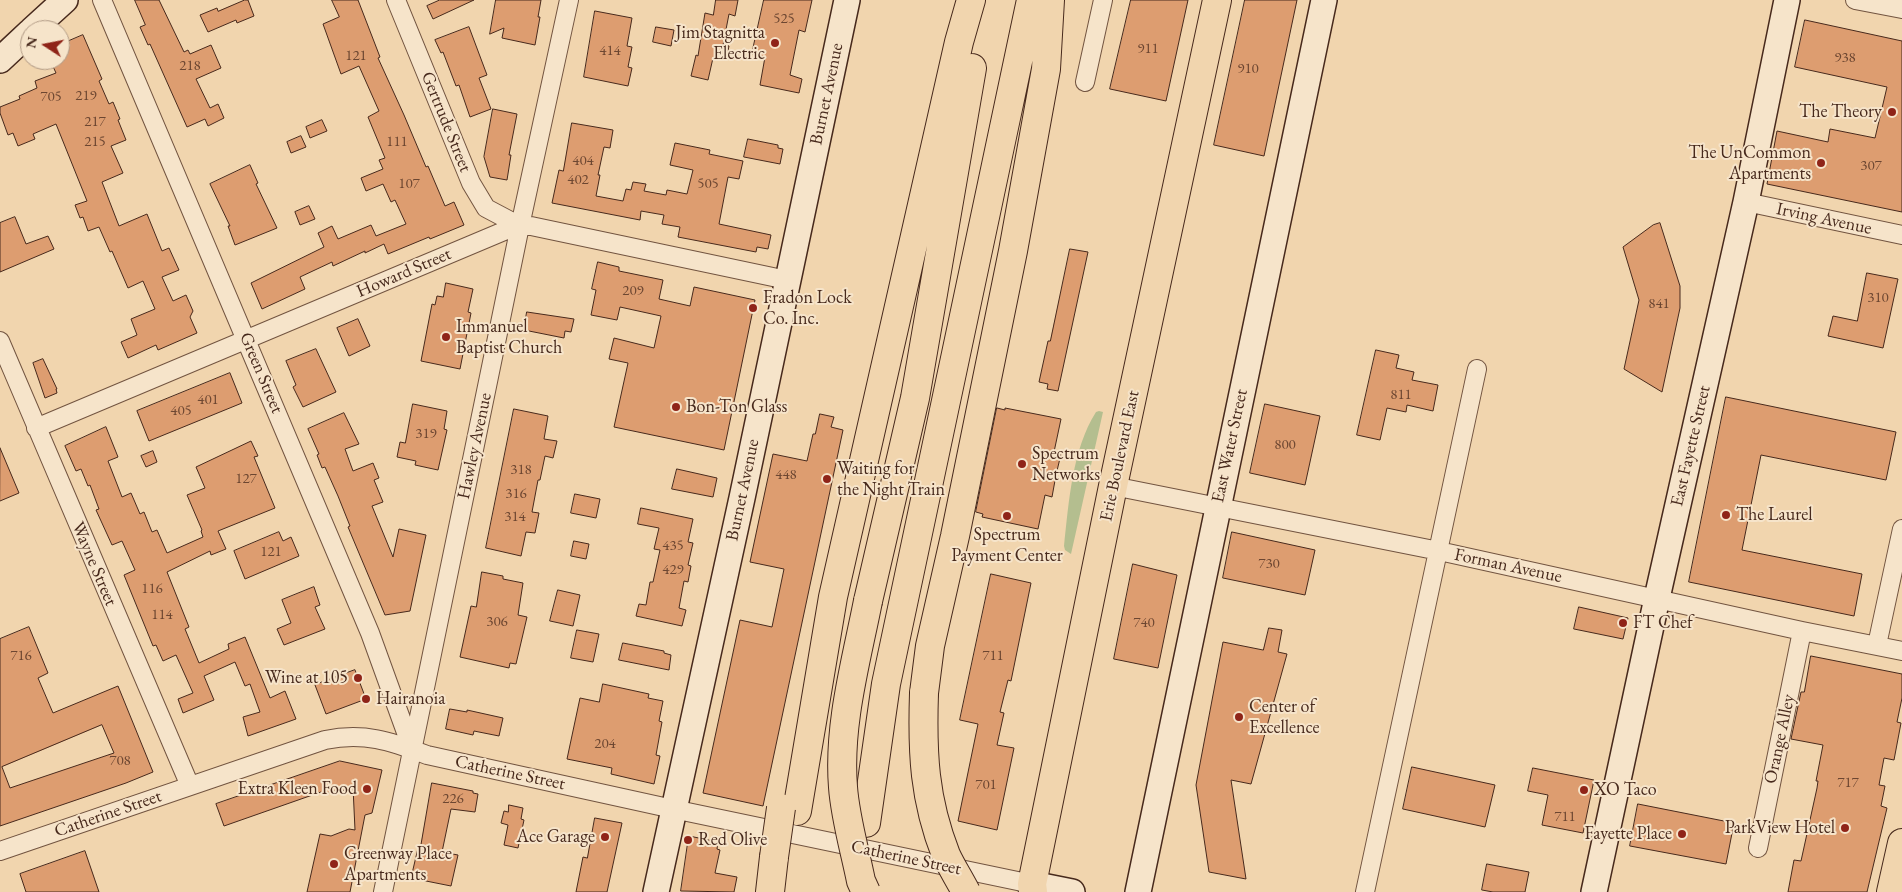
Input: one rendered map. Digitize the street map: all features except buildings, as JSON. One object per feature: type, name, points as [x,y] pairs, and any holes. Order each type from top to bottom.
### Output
[{"type":"main road","points":[[770,892],[782,858],[789,809],[833,597],[957,52],[971,0]]},
{"type":"main road","points":[[861,887],[843,789],[842,758],[847,706],[868,602],[915,398],[971,71],[986,0]]},
{"type":"main road","points":[[861,887],[866,822],[886,684],[1032,0]]},
{"type":"main road","points":[[966,892],[947,857],[934,822],[926,789],[923,748],[924,693],[930,646],[955,536],[1013,251],[1046,69],[1050,0]]},
{"type":"main road","name":"Erie Boulevard East","points":[[1031,889],[1113,486],[1217,0]]},
{"type":"main road","points":[[1891,892],[1902,843]]},
{"type":"main road","points":[[782,858],[788,892]]},
{"type":"street","points":[[43,20],[65,0]]},
{"type":"street","name":"Green Street","points":[[102,0],[370,633],[412,749]]},
{"type":"street","name":"Gertrude Street","points":[[396,0],[471,183],[486,208],[520,226]]},
{"type":"street","name":"Hawley Avenue","points":[[383,892],[520,226],[569,0]]},
{"type":"street","name":"Burnet Avenue","points":[[656,892],[742,498],[846,0]]},
{"type":"street","points":[[1085,82],[1103,0]]},
{"type":"street","name":"East Water Street","points":[[1138,892],[1324,0]]},
{"type":"street","name":"East Fayette Street","points":[[1594,892],[1657,598],[1746,202],[1787,0]]},
{"type":"street","points":[[1855,0],[1902,9]]},
{"type":"street","points":[[0,60],[20,41]]},
{"type":"street","name":"Irving Avenue","points":[[1746,202],[1902,235]]},
{"type":"street","name":"Howard Street","points":[[36,428],[516,226],[531,226],[788,280]]},
{"type":"street","name":"Wayne Street","points":[[0,341],[190,786]]},
{"type":"street","points":[[1365,892],[1477,369]]},
{"type":"street","name":"Forman Avenue","points":[[1113,486],[1439,551],[1802,631],[1902,651]]},
{"type":"street","points":[[1877,646],[1902,529]]},
{"type":"street","name":"Orange Alley","points":[[1758,848],[1802,631]]},
{"type":"street","name":"Catherine Street","points":[[0,851],[324,740],[342,736],[362,736],[389,741],[427,755],[1031,889]]},
{"type":"street","points":[[1031,889],[1072,892]]},
{"type":"green space","points":[[1096,412],[1103,412],[1071,554],[1065,550],[1064,546],[1073,477],[1088,427]]},
{"type":"place","name":"Jim Stagnitta Electric","points":[[775,43]]},
{"type":"place","name":"The Theory","points":[[1892,112]]},
{"type":"place","name":"The UnCommon Apartments","points":[[1821,163]]},
{"type":"place","name":"Fradon Lock Co. Inc.","points":[[753,308]]},
{"type":"place","name":"Immanuel Baptist Church","points":[[446,337]]},
{"type":"place","name":"Bon-Ton Glass","points":[[676,407]]},
{"type":"place","name":"Spectrum Networks","points":[[1022,464]]},
{"type":"place","name":"Waiting for the Night Train","points":[[827,479]]},
{"type":"place","name":"The Laurel","points":[[1726,515]]},
{"type":"place","name":"Spectrum Payment Center","points":[[1007,516]]},
{"type":"place","name":"FT Chef","points":[[1623,623]]},
{"type":"place","name":"Wine at 105","points":[[358,678]]},
{"type":"place","name":"Hairanoia","points":[[366,699]]},
{"type":"place","name":"Center of Excellence","points":[[1239,717]]},
{"type":"place","name":"Extra Kleen Food","points":[[367,789]]},
{"type":"place","name":"XO Taco","points":[[1584,790]]},
{"type":"place","name":"ParkView Hotel","points":[[1845,828]]},
{"type":"place","name":"Fayette Place","points":[[1682,834]]},
{"type":"place","name":"Ace Garage","points":[[605,837]]},
{"type":"place","name":"Red Olive","points":[[688,840]]},
{"type":"place","name":"Greenway Place Apartments","points":[[334,864]]}]
